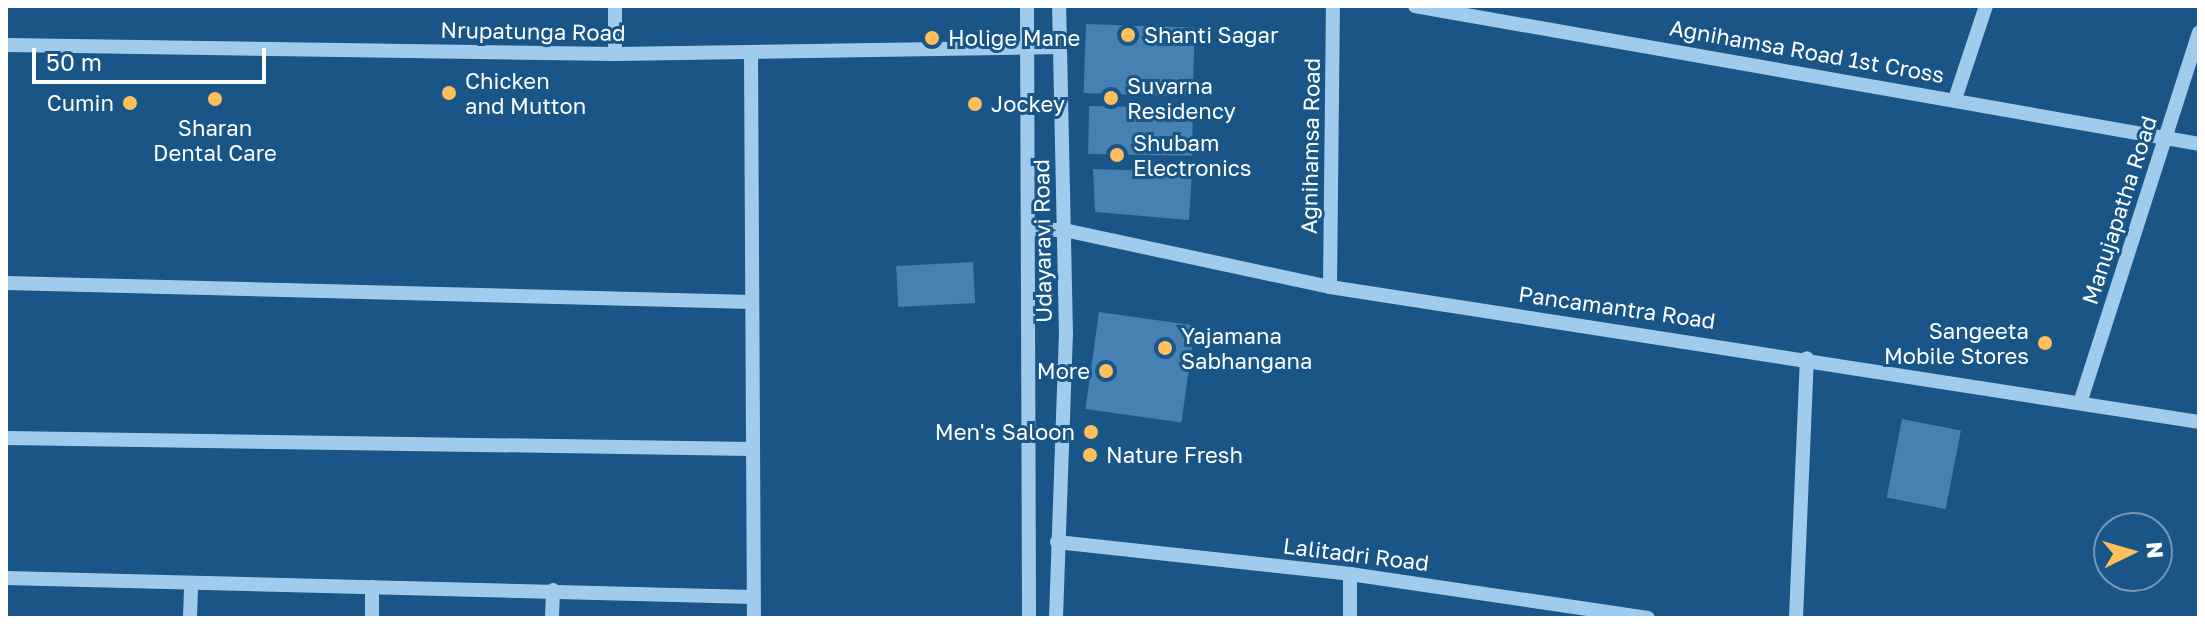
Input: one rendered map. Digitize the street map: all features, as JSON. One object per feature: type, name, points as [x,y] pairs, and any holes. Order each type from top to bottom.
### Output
[{"type":"street","points":[[615,6],[615,54]]},
{"type":"street","name":"Udayaravi Road","points":[[1027,6],[1029,618]]},
{"type":"street","name":"Udayaravi Road","points":[[1056,618],[1066,335],[1059,6]]},
{"type":"street","name":"Agnihamsa Road","points":[[1330,287],[1333,6]]},
{"type":"street","name":"Agnihamsa Road 1st Cross","points":[[1415,6],[2199,144]]},
{"type":"street","points":[[1955,99],[1986,6]]},
{"type":"street","name":"Manujapatha Road","points":[[2081,400],[2199,33]]},
{"type":"street","name":"Nrupatunga Road","points":[[6,45],[615,54],[1060,47]]},
{"type":"street","points":[[751,54],[754,618]]},
{"type":"street","name":"Pancamantra Road","points":[[1030,229],[1064,230],[1330,287],[2081,400],[2199,422]]},
{"type":"street","points":[[6,283],[752,302]]},
{"type":"street","points":[[1796,618],[1807,358]]},
{"type":"street","points":[[6,438],[752,449]]},
{"type":"street","name":"Lalitadri Road","points":[[1057,542],[1350,574],[1582,613],[1648,618]]},
{"type":"street","points":[[1350,574],[1350,618]]},
{"type":"street","points":[[6,578],[753,597]]},
{"type":"street","points":[[190,618],[191,583]]},
{"type":"street","points":[[372,587],[372,618]]},
{"type":"street","points":[[552,618],[553,590]]},
{"type":"building","points":[[1086,24],[1195,28],[1193,97],[1084,93]]},
{"type":"building","points":[[1089,106],[1193,108],[1192,156],[1088,154]]},
{"type":"building","points":[[1093,169],[1192,172],[1189,220],[1095,212]]},
{"type":"building","points":[[973,262],[975,303],[898,307],[896,266]]},
{"type":"building","points":[[1099,312],[1195,325],[1181,423],[1085,409]]},
{"type":"building","points":[[1902,419],[1961,430],[1946,509],[1887,498]]},
{"type":"place","name":"Shanti Sagar","points":[[1128,35]]},
{"type":"place","name":"Holige Mane","points":[[932,38]]},
{"type":"place","name":"Chicken and Mutton","points":[[449,93]]},
{"type":"place","name":"Suvarna Residency","points":[[1111,98]]},
{"type":"place","name":"Sharan Dental Care","points":[[215,99]]},
{"type":"place","name":"Cumin","points":[[130,103]]},
{"type":"place","name":"Jockey","points":[[975,104]]},
{"type":"place","name":"Shubam Electronics","points":[[1117,155]]},
{"type":"place","name":"Sangeeta Mobile Stores","points":[[2045,343]]},
{"type":"place","name":"Yajamana Sabhangana","points":[[1165,348]]},
{"type":"place","name":"More","points":[[1106,371]]},
{"type":"place","name":"Men's Saloon","points":[[1091,432]]},
{"type":"place","name":"Nature Fresh","points":[[1090,455]]}]
